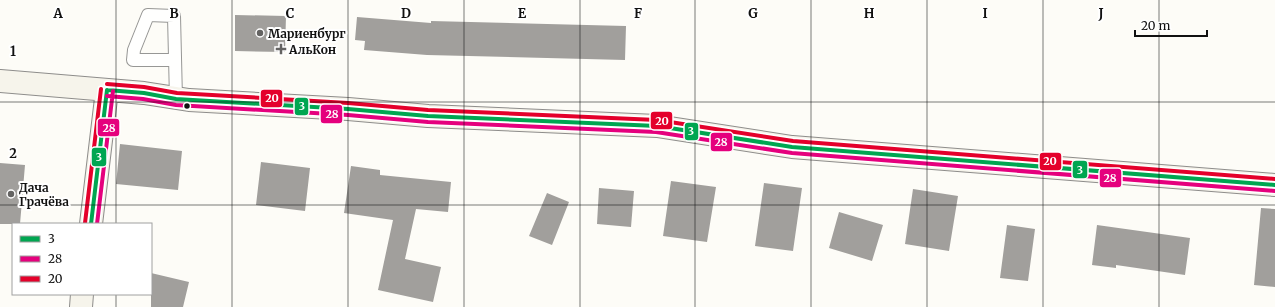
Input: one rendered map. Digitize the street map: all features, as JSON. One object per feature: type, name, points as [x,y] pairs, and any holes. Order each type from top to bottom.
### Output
[{"type":"street","points":[[0,81],[144,93],[176,99],[348,109],[428,116],[657,126],[792,147],[1275,185]]},
{"type":"street","points":[[91,223],[107,90]]},
{"type":"street","points":[[81,307],[82,295]]},
{"type":"lane","points":[[175,60],[133,60],[134,50],[148,15],[174,16],[176,99]]},
{"type":"building","name":"Мариенбург","points":[[235,15],[286,16],[285,52],[235,51]]},
{"type":"building","points":[[357,17],[431,23],[431,21],[626,26],[625,60],[427,55],[364,50],[365,41],[355,40]]},
{"type":"building","points":[[120,144],[182,151],[178,190],[116,184]]},
{"type":"building","points":[[261,162],[310,168],[305,211],[256,205]]},
{"type":"building","name":"Дача Грачёва","points":[[0,163],[25,165],[20,223],[0,224]]},
{"type":"building","points":[[351,166],[380,170],[380,175],[451,182],[448,212],[416,209],[405,259],[441,267],[433,302],[378,290],[393,220],[344,213]]},
{"type":"building","points":[[671,181],[716,187],[707,242],[663,236]]},
{"type":"building","points":[[764,183],[802,188],[793,251],[755,246]]},
{"type":"building","points":[[599,188],[634,191],[631,227],[597,224]]},
{"type":"building","points":[[913,189],[958,196],[949,251],[905,244]]},
{"type":"building","points":[[547,193],[569,202],[552,245],[529,236]]},
{"type":"building","points":[[1261,208],[1275,209],[1275,287],[1254,285]]},
{"type":"building","points":[[839,212],[883,225],[872,261],[829,248]]},
{"type":"building","points":[[1007,225],[1035,229],[1028,281],[1000,278]]},
{"type":"building","points":[[1097,225],[1190,238],[1185,275],[1116,265],[1116,268],[1092,265]]},
{"type":"building","points":[[152,273],[189,282],[183,307],[151,307]]},
{"type":"transit line","name":"20","points":[[107,84],[144,87],[177,93],[348,103],[428,110],[657,120],[793,141],[1275,179]]},
{"type":"transit line","name":"20","points":[[85,223],[101,89]]},
{"type":"transit line","name":"3","points":[[107,90],[144,93],[176,99],[348,109],[428,116],[657,126],[792,147],[1275,185]]},
{"type":"transit line","name":"3","points":[[91,223],[107,90]]},
{"type":"transit line","name":"28","points":[[97,223],[113,91]]},
{"type":"transit line","name":"28","points":[[107,96],[143,99],[176,105],[348,115],[428,122],[656,132],[792,153],[1275,191]]},
{"type":"place","name":"Мариенбург","points":[[260,33]]},
{"type":"place","name":"АльКон","points":[[281,49]]},
{"type":"place","name":"Дача Грачёва","points":[[11,194]]}]
